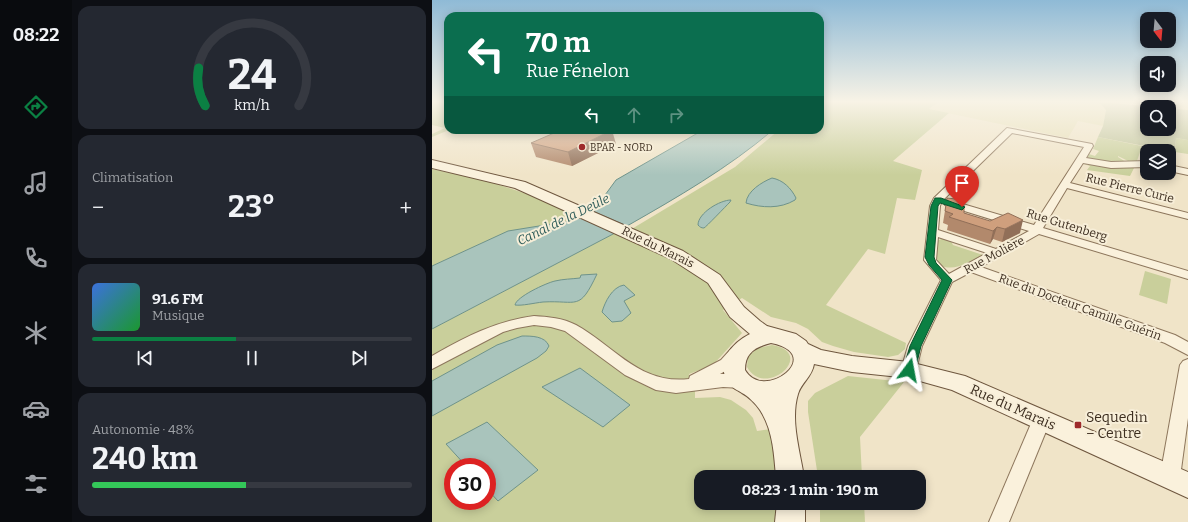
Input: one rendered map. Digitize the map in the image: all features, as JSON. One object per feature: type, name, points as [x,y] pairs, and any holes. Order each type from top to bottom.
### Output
[{"type":"street","name":"Rue Molière","points":[[938,200],[1010,130],[1089,146],[1037,230],[1026,238],[947,280]]},
{"type":"street","name":"Rue du Marais","points":[[432,160],[476,168],[505,177],[678,255],[710,276],[719,285],[739,316],[744,333],[741,349]]},
{"type":"street","points":[[1081,160],[1111,165],[1140,164]]},
{"type":"street","name":"Rue du Marais","points":[[432,164],[520,184]]},
{"type":"street","points":[[1176,169],[1188,172]]},
{"type":"street","name":"Rue Pierre Curie","points":[[1065,185],[1188,216]]},
{"type":"street","name":"Rue Gutenberg","points":[[938,200],[1188,275]]},
{"type":"street","points":[[909,370],[915,346],[947,280],[930,260],[935,206],[938,200]]},
{"type":"street","points":[[932,232],[997,253]]},
{"type":"street","name":"Rue du Docteur Camille Guérin","points":[[970,268],[1170,339],[1184,346],[1188,350]]},
{"type":"street","name":"Rue du Marais","points":[[739,316],[760,331],[776,336]]},
{"type":"street","points":[[432,363],[491,332],[522,322],[544,321],[553,322],[570,328],[652,383],[666,386],[727,380],[767,390],[777,389],[795,379]]},
{"type":"street","points":[[685,384],[719,368],[741,349],[761,338],[776,336],[790,340],[800,349],[804,356],[805,364],[786,393],[784,405],[784,435],[789,470]]},
{"type":"street","points":[[741,349],[734,359],[734,369],[737,376],[757,391],[768,402],[778,418],[784,435]]},
{"type":"street","name":"Rue du Marais","points":[[800,349],[816,357],[852,364],[909,370],[967,386],[1179,481]]},
{"type":"street","name":"Rue du Marais","points":[[795,379],[828,367],[852,364]]},
{"type":"street","points":[[1179,481],[1188,365]]},
{"type":"street","points":[[999,522],[1042,419]]},
{"type":"street","points":[[790,522],[791,510]]},
{"type":"shaded area","points":[[1012,126],[1075,126],[1068,138]]},
{"type":"green space","points":[[824,126],[933,126],[893,161],[922,170],[915,200],[897,198],[885,254],[868,249],[826,305],[906,343],[905,349],[898,355],[888,357],[854,352],[833,346],[822,342],[808,329],[796,323],[771,317],[742,298],[723,310],[742,333],[713,365],[689,374],[695,389],[695,398],[720,397],[731,400],[746,410],[753,418],[757,431],[771,429],[778,470],[694,470],[694,510],[777,510],[776,522],[432,522],[432,329],[615,233],[620,236],[735,167],[774,134],[824,134]]},
{"type":"green space","points":[[1103,126],[1140,126],[1140,136],[1176,136],[1176,126],[1188,126],[1188,140],[1176,138],[1176,144],[1140,145],[1098,137]]},
{"type":"green space","points":[[444,128],[444,132],[432,137],[432,134]]},
{"type":"green space","points":[[1098,137],[1140,146],[1140,152],[1137,161],[1128,161],[1118,156],[1126,162],[1114,164],[1087,159],[1089,154],[1095,156],[1099,151],[1093,149]]},
{"type":"green space","points":[[1176,138],[1188,140],[1188,154],[1176,152]]},
{"type":"green space","points":[[1084,164],[1107,167],[1135,166],[1130,176],[1087,170],[1090,166]]},
{"type":"green space","points":[[432,169],[484,180],[527,194],[579,216],[570,221],[508,232],[432,266]]},
{"type":"green space","points":[[943,238],[950,239],[953,245],[983,255],[959,266],[946,267],[940,265],[935,258],[935,253],[937,241]]},
{"type":"green space","points":[[1145,271],[1171,279],[1167,304],[1139,295]]},
{"type":"green space","points":[[772,345],[785,350],[790,356],[789,364],[784,371],[775,377],[765,379],[755,376],[747,367],[748,356],[758,348]]},
{"type":"green space","points":[[848,376],[904,382],[860,437],[862,470],[817,470],[808,412],[808,401],[815,393]]},
{"type":"green space","points":[[820,510],[864,510],[865,522],[820,522]]},
{"type":"water","points":[[696,134],[768,134],[738,157],[684,193],[627,226],[590,210],[597,206],[616,180]]},
{"type":"water","points":[[772,178],[786,185],[794,194],[796,198],[795,200],[783,205],[771,207],[746,203],[752,191]]},
{"type":"water","points":[[731,200],[704,228],[698,225],[699,220],[710,208],[721,202]]},
{"type":"water","points":[[579,216],[615,233],[432,329],[432,266],[508,231],[570,221]]},
{"type":"water","points":[[597,274],[586,294],[576,302],[543,302],[515,305],[520,298],[526,294],[551,282],[580,278],[581,275]]},
{"type":"water","points":[[624,285],[635,295],[624,301],[631,313],[622,321],[612,322],[602,312],[607,300],[613,292],[620,286]]},
{"type":"water","points":[[522,336],[541,338],[549,346],[546,351],[537,358],[432,416],[432,381],[497,345]]},
{"type":"water","points":[[580,368],[630,405],[603,427],[542,387]]},
{"type":"water","points":[[487,422],[538,470],[498,501],[496,499],[496,458],[459,458],[446,444]]},
{"type":"building","points":[[552,134],[604,134],[568,152],[531,143]]},
{"type":"building","points":[[947,198],[964,200],[964,213],[990,221],[1008,213],[1023,220],[1005,229],[997,227],[993,231],[949,217],[953,214],[945,211]]},
{"type":"place","name":"BPAR - NORD","points":[[582,147]]},
{"type":"place","name":"Sequedin – Centre","points":[[1078,425]]},
{"type":"route","points":[[909,370],[915,346],[947,280],[930,260],[935,206],[938,200],[962,207]]},
{"type":"water label","name":"Canal de la Deûle","points":[[563,219]]}]
